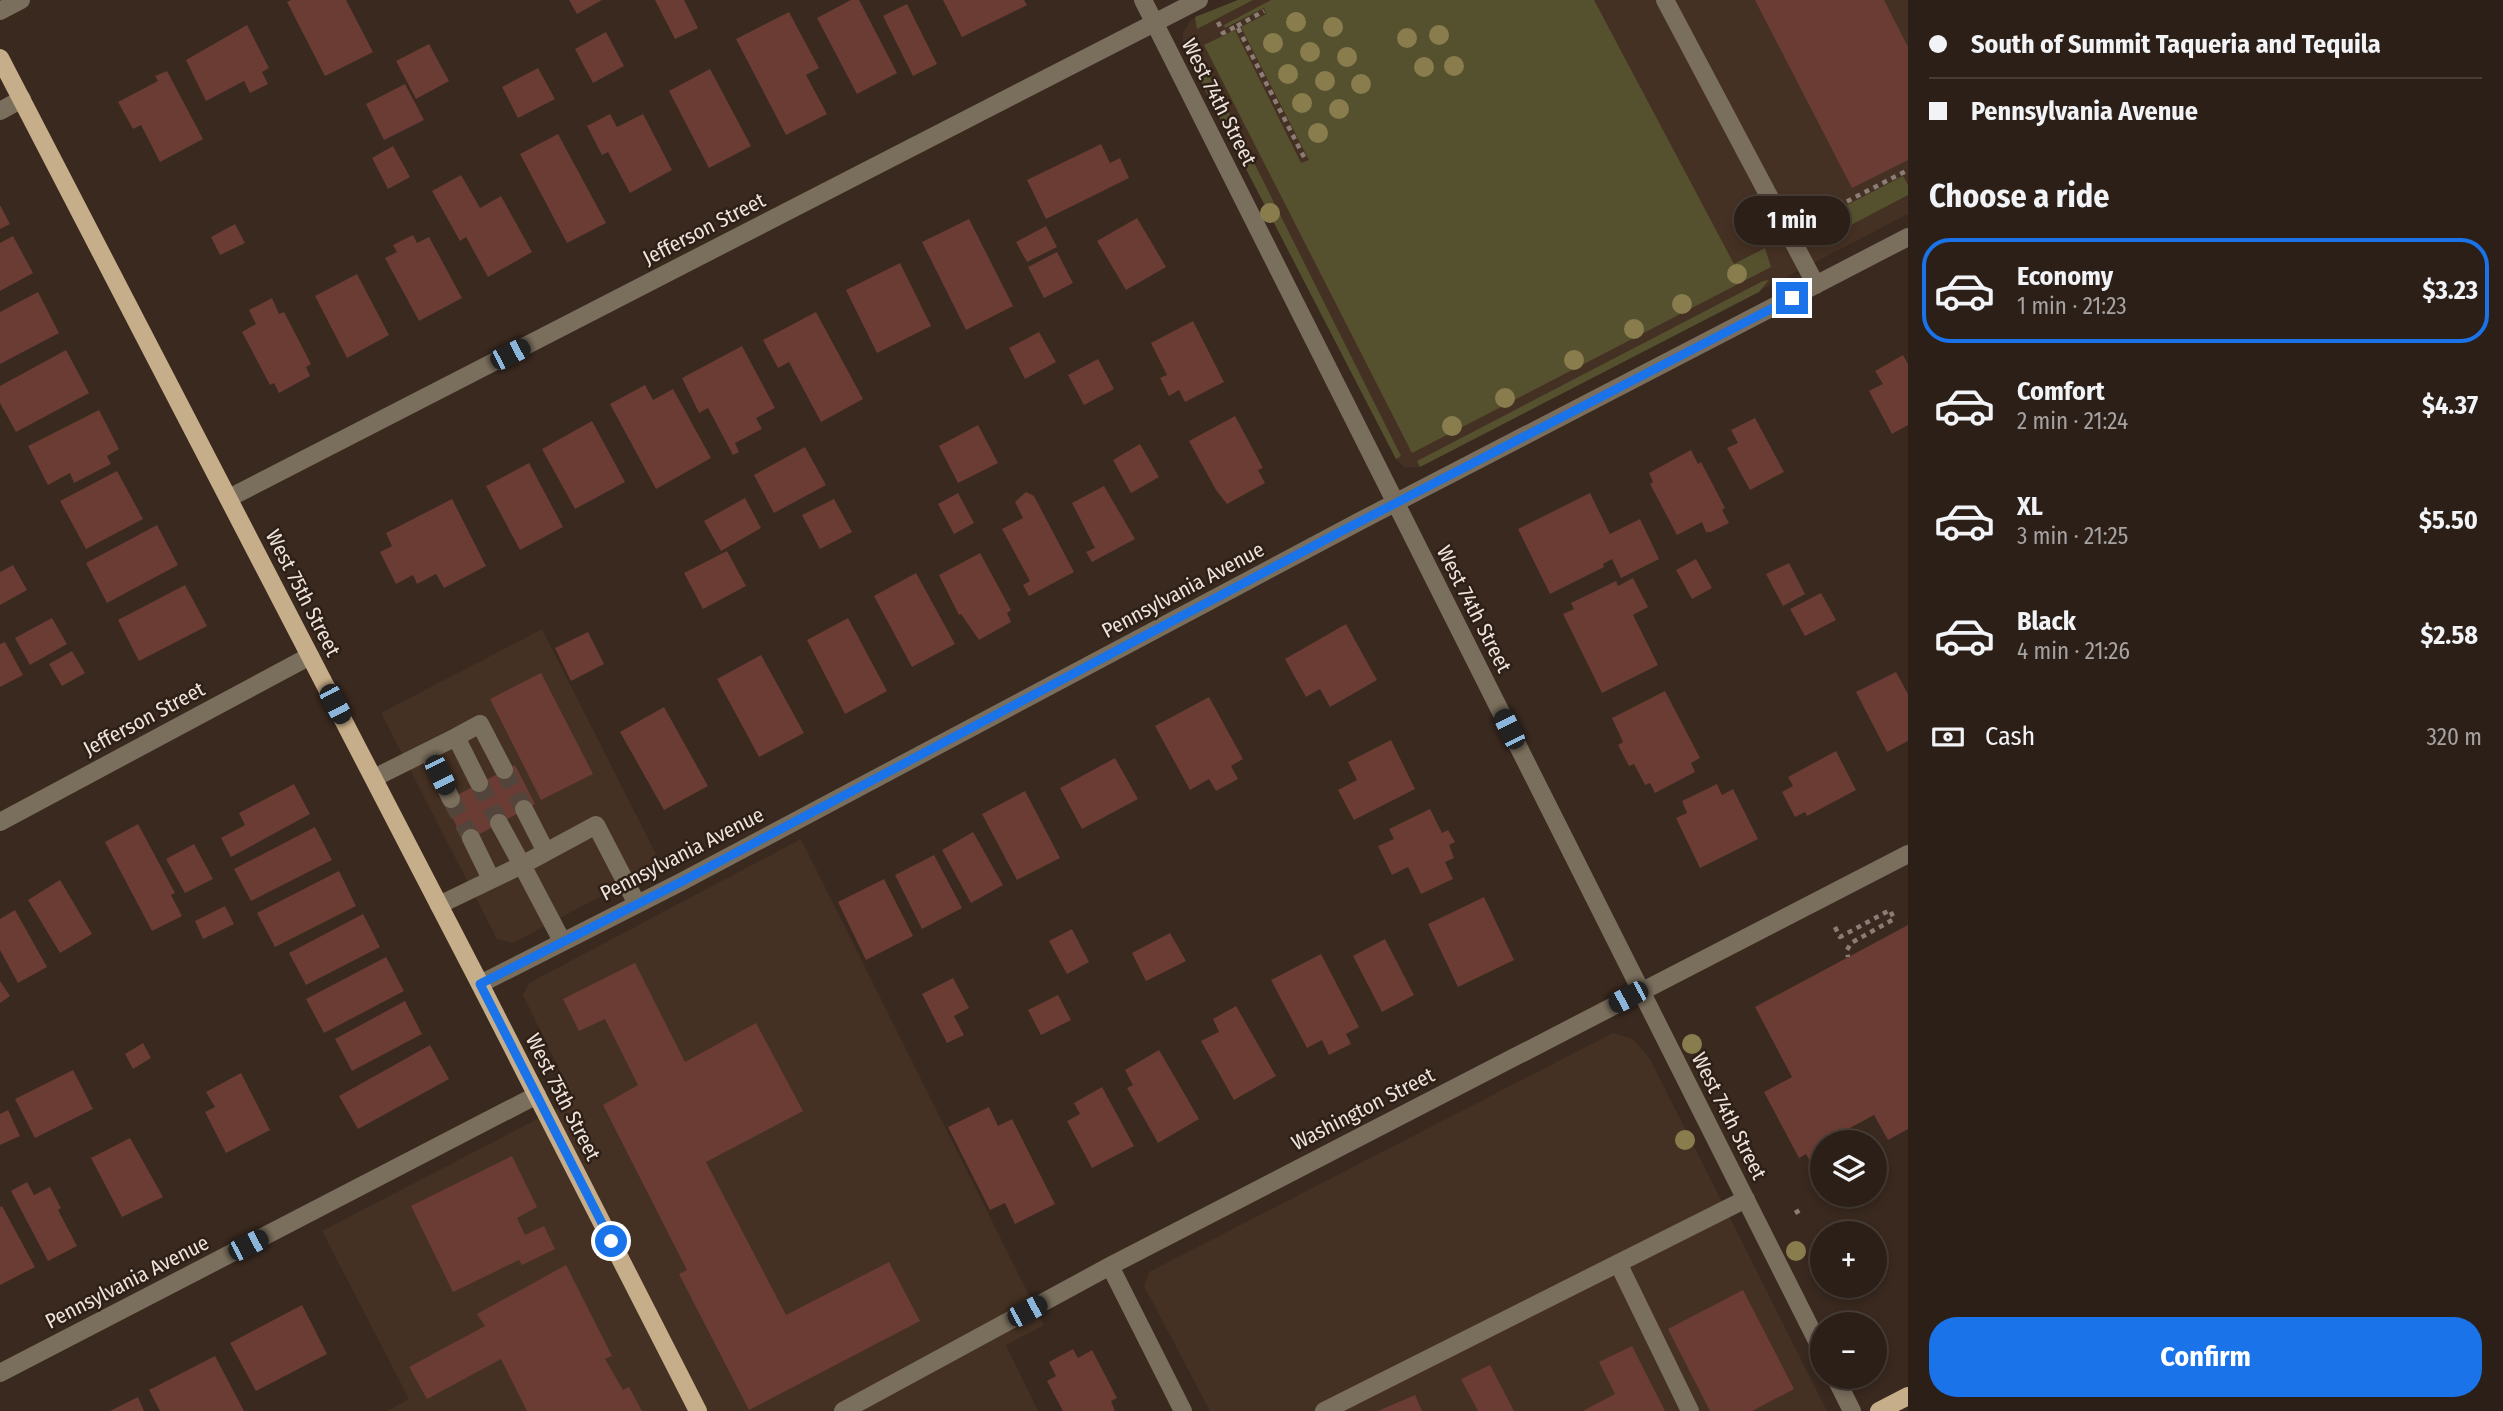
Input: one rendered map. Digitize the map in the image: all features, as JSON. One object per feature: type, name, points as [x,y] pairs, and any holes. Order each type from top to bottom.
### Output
[{"type":"main road","name":"West 75th Street","points":[[0,58],[374,778],[698,1411]]},
{"type":"main road","points":[[1879,1411],[1908,1396]]},
{"type":"street","points":[[0,11],[21,0]]},
{"type":"street","name":"West 74th Street","points":[[1143,0],[1810,1327]]},
{"type":"street","name":"Jefferson Street","points":[[229,498],[1199,0]]},
{"type":"street","points":[[1665,0],[1816,285]]},
{"type":"street","points":[[0,111],[22,99]]},
{"type":"street","name":"Pennsylvania Avenue","points":[[480,984],[1908,237]]},
{"type":"street","name":"Jefferson Street","points":[[0,822],[310,656]]},
{"type":"street","points":[[374,778],[480,724],[504,771]]},
{"type":"street","points":[[456,737],[479,783]]},
{"type":"street","points":[[428,751],[451,799]]},
{"type":"street","points":[[524,809],[546,852]]},
{"type":"street","points":[[499,823],[562,941]]},
{"type":"street","points":[[439,905],[596,825],[637,904]]},
{"type":"street","points":[[471,838],[491,879]]},
{"type":"street","name":"Washington Street","points":[[843,1411],[1110,1266],[1908,854]]},
{"type":"street","name":"Pennsylvania Avenue","points":[[0,1373],[537,1096]]},
{"type":"street","points":[[1324,1411],[1746,1199]]},
{"type":"street","points":[[1618,1263],[1690,1411]]},
{"type":"street","points":[[1110,1266],[1183,1411]]},
{"type":"street","points":[[1841,1389],[1852,1411]]},
{"type":"path","points":[[1218,22],[1223,33],[1264,11]]},
{"type":"path","points":[[1237,26],[1306,161]]},
{"type":"path","points":[[1838,206],[1908,168],[1905,161]]},
{"type":"path","points":[[1835,927],[1840,937],[1890,910],[1894,919],[1851,943],[1847,950],[1848,957]]},
{"type":"path","points":[[1795,1213],[1802,1209]]},
{"type":"shaded area","points":[[1238,0],[1908,0],[1908,214],[1420,467],[1405,468],[1396,459],[1183,46],[1183,33],[1191,20]]},
{"type":"shaded area","points":[[1238,0],[1253,0],[1197,29],[1195,17]]},
{"type":"shaded area","points":[[1271,0],[1594,0],[1734,264],[1765,248],[1771,267],[1412,453],[1204,45],[1235,30],[1301,163],[1309,160],[1241,27],[1266,14],[1264,8],[1225,28],[1224,25]]},
{"type":"shaded area","points":[[1193,41],[1401,456],[1396,459],[1185,51]]},
{"type":"shaded area","points":[[1903,176],[1908,185],[1908,195],[1828,237],[1820,219]]},
{"type":"shaded area","points":[[1769,280],[1759,292],[1420,467],[1417,461]]},
{"type":"shaded area","points":[[542,629],[661,864],[513,943],[497,939],[381,713]]},
{"type":"shaded area","points":[[801,839],[1044,1325],[1006,1345],[1038,1411],[387,1411],[409,1399],[322,1231],[574,1100],[523,995],[529,983]]},
{"type":"shaded area","points":[[1613,1033],[1633,1039],[1650,1059],[1810,1377],[1810,1389],[1816,1389],[1827,1411],[1210,1411],[1144,1286],[1149,1272]]},
{"type":"building","points":[[346,0],[373,52],[325,76],[287,2]]},
{"type":"building","points":[[569,0],[602,0],[577,14]]},
{"type":"building","points":[[655,0],[684,0],[698,28],[675,39]]},
{"type":"building","points":[[851,0],[859,0],[897,73],[857,94],[817,18]]},
{"type":"building","points":[[943,0],[1024,0],[1027,5],[962,37]]},
{"type":"building","points":[[1755,0],[1884,0],[1908,47],[1908,160],[1852,188]]},
{"type":"building","points":[[907,4],[937,64],[913,76],[883,16]]},
{"type":"building","points":[[789,12],[819,68],[806,75],[827,114],[786,135],[736,39]]},
{"type":"building","points":[[247,25],[269,68],[262,72],[268,84],[250,93],[244,81],[206,101],[186,60]]},
{"type":"building","points":[[606,32],[624,66],[593,83],[575,49]]},
{"type":"building","points":[[429,44],[449,81],[416,99],[396,61]]},
{"type":"building","points":[[538,68],[555,99],[518,118],[502,87]]},
{"type":"building","points":[[710,69],[751,146],[709,168],[669,91]]},
{"type":"building","points":[[167,71],[203,139],[160,162],[141,125],[133,129],[118,102],[158,81],[155,76]]},
{"type":"building","points":[[405,84],[424,120],[384,140],[366,104]]},
{"type":"building","points":[[610,114],[617,127],[643,114],[672,170],[630,193],[608,152],[602,155],[587,126]]},
{"type":"building","points":[[558,134],[606,223],[567,243],[520,154]]},
{"type":"building","points":[[1101,144],[1110,163],[1120,158],[1129,178],[1046,219],[1027,180]]},
{"type":"building","points":[[393,146],[410,177],[388,189],[372,158]]},
{"type":"building","points":[[461,175],[480,208],[501,196],[532,252],[488,277],[466,237],[460,241],[432,191]]},
{"type":"building","points":[[0,205],[10,224],[0,229]]},
{"type":"building","points":[[1137,218],[1166,267],[1126,290],[1097,241]]},
{"type":"building","points":[[969,219],[1013,306],[966,330],[922,242]]},
{"type":"building","points":[[235,224],[245,243],[220,255],[211,237]]},
{"type":"building","points":[[1046,226],[1057,247],[1027,262],[1016,242]]},
{"type":"building","points":[[413,235],[417,243],[429,237],[462,298],[419,321],[385,258],[397,252],[393,245]]},
{"type":"building","points":[[13,236],[33,273],[0,291],[0,243]]},
{"type":"building","points":[[1057,252],[1073,283],[1044,298],[1028,267]]},
{"type":"building","points":[[900,263],[931,326],[877,353],[846,290]]},
{"type":"building","points":[[357,274],[389,335],[347,358],[315,296]]},
{"type":"building","points":[[38,292],[59,333],[0,364],[0,312]]},
{"type":"building","points":[[272,298],[279,314],[284,312],[311,364],[306,367],[310,376],[279,393],[274,383],[270,385],[242,332],[256,324],[249,310]]},
{"type":"building","points":[[816,312],[863,399],[821,422],[789,362],[778,368],[763,340]]},
{"type":"building","points":[[1193,321],[1224,382],[1185,402],[1179,390],[1169,396],[1160,378],[1167,375],[1151,343]]},
{"type":"building","points":[[1039,332],[1056,362],[1025,379],[1009,348]]},
{"type":"building","points":[[742,346],[775,408],[756,418],[762,429],[735,443],[739,452],[733,455],[708,408],[699,413],[682,378]]},
{"type":"building","points":[[66,350],[89,393],[16,432],[0,403],[0,386]]},
{"type":"building","points":[[1903,355],[1908,364],[1908,425],[1892,434],[1869,391],[1883,384],[1875,371]]},
{"type":"building","points":[[1098,359],[1114,389],[1084,405],[1068,375]]},
{"type":"building","points":[[645,385],[653,400],[673,389],[711,458],[656,489],[610,404]]},
{"type":"building","points":[[99,410],[119,449],[107,456],[111,464],[74,483],[70,473],[48,485],[28,446]]},
{"type":"building","points":[[1235,416],[1263,468],[1258,470],[1265,483],[1227,504],[1216,490],[1189,441]]},
{"type":"building","points":[[1755,418],[1784,472],[1750,490],[1727,448],[1738,443],[1731,430]]},
{"type":"building","points":[[592,421],[625,482],[575,509],[542,449]]},
{"type":"building","points":[[978,425],[998,463],[958,483],[939,446]]},
{"type":"building","points":[[1140,444],[1159,477],[1131,493],[1113,460]]},
{"type":"building","points":[[805,447],[826,485],[774,513],[754,475]]},
{"type":"building","points":[[1691,450],[1698,464],[1701,462],[1725,508],[1722,510],[1729,523],[1706,532],[1702,522],[1677,535],[1650,484],[1653,482],[1649,473]]},
{"type":"building","points":[[529,463],[563,527],[520,550],[486,486]]},
{"type":"building","points":[[117,471],[143,519],[86,549],[60,501]]},
{"type":"building","points":[[1104,486],[1135,539],[1092,562],[1086,552],[1095,548],[1072,503]]},
{"type":"building","points":[[1026,492],[1034,496],[1074,572],[1029,596],[1023,585],[1030,581],[1002,529],[1023,518],[1015,502]]},
{"type":"building","points":[[958,493],[974,523],[954,534],[938,504]]},
{"type":"building","points":[[1590,493],[1610,534],[1640,519],[1659,559],[1621,578],[1612,559],[1603,564],[1604,567],[1550,594],[1518,529]]},
{"type":"building","points":[[745,498],[761,528],[721,551],[704,521]]},
{"type":"building","points":[[452,499],[486,566],[444,588],[436,574],[417,584],[413,575],[396,584],[380,552],[392,546],[386,533]]},
{"type":"building","points":[[834,499],[852,532],[820,549],[802,515]]},
{"type":"building","points":[[157,525],[178,565],[107,603],[86,563]]},
{"type":"building","points":[[727,551],[746,586],[703,609],[684,573]]},
{"type":"building","points":[[980,553],[1011,610],[1007,613],[1011,622],[979,640],[961,614],[959,615],[939,575]]},
{"type":"building","points":[[1696,559],[1712,588],[1692,599],[1676,570]]},
{"type":"building","points":[[1789,563],[1805,594],[1783,606],[1766,574]]},
{"type":"building","points":[[13,565],[27,590],[0,605],[0,572]]},
{"type":"building","points":[[916,573],[955,644],[912,667],[874,596]]},
{"type":"building","points":[[1633,578],[1648,607],[1633,615],[1658,665],[1602,693],[1563,614],[1574,609],[1571,603],[1616,581],[1618,586]]},
{"type":"building","points":[[185,585],[207,626],[139,661],[118,620]]},
{"type":"building","points":[[1821,593],[1836,620],[1805,636],[1790,609]]},
{"type":"building","points":[[52,618],[67,644],[30,665],[15,638]]},
{"type":"building","points":[[848,618],[887,691],[845,714],[807,640]]},
{"type":"building","points":[[1346,624],[1377,680],[1330,707],[1320,689],[1306,697],[1285,659]]},
{"type":"building","points":[[588,632],[604,664],[571,681],[555,648]]},
{"type":"building","points":[[5,642],[23,675],[0,687],[0,644]]},
{"type":"building","points":[[72,651],[85,673],[62,686],[49,664]]},
{"type":"building","points":[[761,655],[804,733],[759,757],[717,679]]},
{"type":"building","points":[[1896,672],[1908,694],[1908,741],[1887,752],[1856,692]]},
{"type":"building","points":[[541,673],[593,774],[541,800],[490,699]]},
{"type":"building","points":[[1665,691],[1700,758],[1691,763],[1695,772],[1655,793],[1650,783],[1645,785],[1634,764],[1629,766],[1618,745],[1623,742],[1612,718]]},
{"type":"building","points":[[1209,697],[1243,759],[1231,766],[1238,779],[1216,791],[1209,779],[1190,790],[1155,726]]},
{"type":"building","points":[[664,707],[708,786],[664,810],[620,732]]},
{"type":"building","points":[[1391,740],[1415,789],[1354,820],[1338,790],[1357,780],[1348,762]]},
{"type":"building","points":[[1836,751],[1856,790],[1807,816],[1805,812],[1795,817],[1782,792],[1793,786],[1788,777]]},
{"type":"building","points":[[1115,758],[1138,799],[1082,829],[1060,788]]},
{"type":"building","points":[[515,765],[535,804],[465,842],[444,802]]},
{"type":"building","points":[[294,784],[310,814],[231,857],[221,838],[245,825],[239,813]]},
{"type":"building","points":[[1717,784],[1722,795],[1733,789],[1758,839],[1700,868],[1676,818],[1687,813],[1682,801]]},
{"type":"building","points":[[1025,791],[1060,858],[1017,880],[982,814]]},
{"type":"building","points":[[1430,809],[1442,833],[1448,830],[1455,842],[1449,845],[1454,858],[1445,862],[1453,879],[1421,894],[1408,867],[1392,875],[1378,846],[1394,839],[1389,829]]},
{"type":"building","points":[[138,824],[175,893],[171,895],[182,916],[152,931],[105,842]]},
{"type":"building","points":[[315,827],[332,860],[251,901],[234,869]]},
{"type":"building","points":[[973,832],[1003,885],[971,903],[942,850]]},
{"type":"building","points":[[194,844],[213,879],[185,893],[166,859]]},
{"type":"building","points":[[934,855],[962,908],[922,929],[895,875]]},
{"type":"building","points":[[339,871],[356,906],[275,947],[257,913]]},
{"type":"building","points":[[884,879],[913,936],[866,960],[838,902]]},
{"type":"building","points":[[60,880],[92,934],[60,953],[28,900]]},
{"type":"building","points":[[1484,897],[1514,960],[1458,987],[1428,924]]},
{"type":"building","points":[[225,906],[234,924],[203,939],[195,921]]},
{"type":"building","points":[[15,910],[47,967],[18,983],[0,950],[0,919]]},
{"type":"building","points":[[363,914],[380,947],[306,985],[289,953]]},
{"type":"building","points":[[1908,925],[1908,1129],[1888,1140],[1887,1130],[1882,1130],[1874,1115],[1846,1130],[1810,1130],[1810,1162],[1806,1154],[1799,1158],[1764,1092],[1792,1077],[1755,1007]]},
{"type":"building","points":[[1072,929],[1089,962],[1067,974],[1049,941]]},
{"type":"building","points":[[1170,933],[1186,961],[1146,981],[1132,953]]},
{"type":"building","points":[[1385,939],[1414,995],[1382,1012],[1353,956]]},
{"type":"building","points":[[1321,954],[1359,1027],[1346,1034],[1351,1044],[1329,1055],[1322,1040],[1307,1048],[1271,980]]},
{"type":"building","points":[[386,957],[404,991],[324,1033],[306,999]]},
{"type":"building","points":[[635,963],[685,1062],[756,1023],[803,1111],[706,1162],[786,1315],[889,1262],[920,1321],[749,1410],[679,1274],[687,1270],[603,1105],[638,1085],[605,1019],[579,1031],[563,999]]},
{"type":"building","points":[[953,978],[969,1008],[954,1016],[964,1035],[947,1043],[922,994]]},
{"type":"building","points":[[0,981],[10,996],[0,1003]]},
{"type":"building","points":[[1058,995],[1071,1020],[1041,1035],[1028,1010]]},
{"type":"building","points":[[405,1001],[422,1034],[352,1071],[335,1039]]},
{"type":"building","points":[[1236,1006],[1276,1076],[1234,1100],[1201,1041],[1219,1032],[1213,1019]]},
{"type":"building","points":[[143,1043],[151,1058],[133,1069],[125,1054]]},
{"type":"building","points":[[430,1045],[449,1079],[358,1129],[339,1096]]},
{"type":"building","points":[[1159,1050],[1199,1119],[1158,1143],[1127,1088],[1133,1085],[1125,1070]]},
{"type":"building","points":[[73,1070],[93,1109],[35,1138],[15,1099]]},
{"type":"building","points":[[241,1073],[270,1130],[226,1153],[205,1112],[215,1107],[206,1092]]},
{"type":"building","points":[[1102,1087],[1134,1146],[1092,1168],[1067,1121],[1080,1114],[1074,1103]]},
{"type":"building","points":[[989,1107],[998,1126],[1012,1119],[1055,1204],[1015,1224],[1005,1203],[990,1210],[948,1127]]},
{"type":"building","points":[[8,1110],[20,1136],[0,1145],[0,1114]]},
{"type":"building","points":[[130,1138],[163,1197],[122,1217],[91,1158]]},
{"type":"building","points":[[512,1156],[537,1207],[517,1218],[525,1235],[544,1226],[555,1249],[522,1265],[519,1260],[453,1292],[411,1206]]},
{"type":"building","points":[[27,1182],[34,1195],[50,1187],[61,1208],[58,1210],[77,1246],[48,1261],[11,1191]]},
{"type":"building","points":[[2,1206],[35,1267],[0,1285],[0,1207]]},
{"type":"building","points":[[566,1265],[612,1356],[605,1359],[623,1390],[629,1387],[642,1411],[527,1411],[501,1359],[427,1399],[409,1367],[485,1326],[477,1314]]},
{"type":"building","points":[[1743,1290],[1794,1389],[1752,1411],[1710,1411],[1668,1329]]},
{"type":"building","points":[[302,1305],[327,1354],[256,1391],[230,1343]]},
{"type":"building","points":[[1632,1346],[1665,1411],[1583,1411],[1615,1394],[1599,1362]]},
{"type":"building","points":[[1073,1349],[1078,1358],[1092,1350],[1117,1398],[1111,1401],[1115,1411],[1063,1411],[1047,1381],[1056,1376],[1049,1362]]},
{"type":"building","points":[[215,1356],[244,1411],[160,1411],[149,1390]]},
{"type":"building","points":[[1490,1365],[1514,1411],[1478,1411],[1461,1379]]},
{"type":"building","points":[[1415,1395],[1422,1411],[1378,1411]]},
{"type":"building","points":[[138,1397],[144,1411],[110,1411]]},
{"type":"tunnel","points":[[504,770],[524,809]]},
{"type":"tunnel","points":[[479,783],[499,823]]},
{"type":"tunnel","points":[[451,799],[471,838]]},
{"type":"route","points":[[611,1241],[480,984],[681,882],[1338,533],[1792,298]]}]
